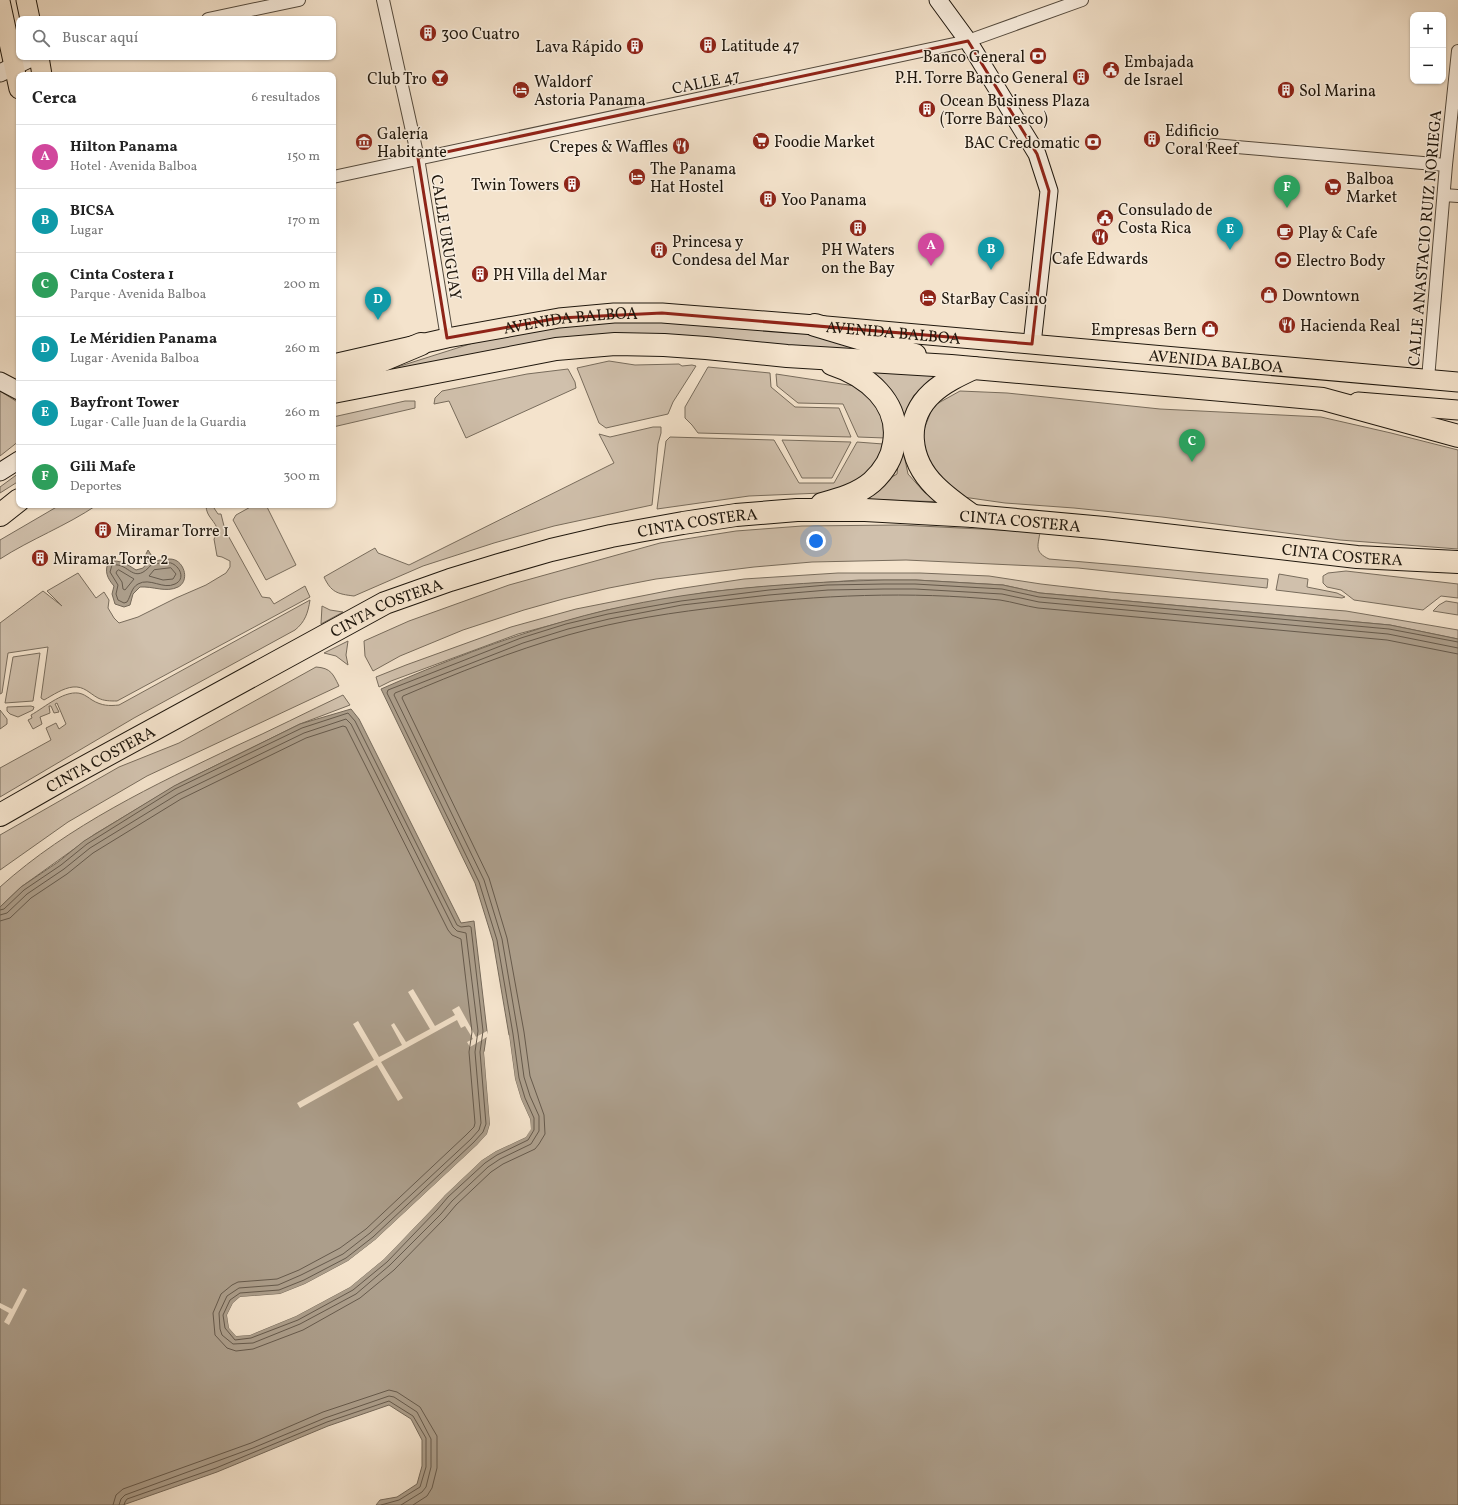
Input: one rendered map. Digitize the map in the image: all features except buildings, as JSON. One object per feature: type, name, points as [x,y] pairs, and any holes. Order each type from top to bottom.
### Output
[{"type":"highway","points":[[815,325],[951,366]]},
{"type":"highway","points":[[336,380],[421,344]]},
{"type":"highway","name":"AVENIDA BALBOA","points":[[336,391],[556,349],[615,344],[706,348],[787,356],[951,366],[1323,399],[1458,436]]},
{"type":"highway","points":[[787,356],[825,362],[847,370],[865,380],[883,397],[891,411],[895,424],[895,441],[890,460],[886,467],[872,482],[852,494],[836,500],[798,510]]},
{"type":"highway","points":[[973,516],[942,493],[927,477],[914,454],[913,440],[914,424],[927,399],[936,390],[951,380],[974,368]]},
{"type":"highway","points":[[0,499],[16,491]]},
{"type":"highway","points":[[0,515],[16,502]]},
{"type":"highway","name":"CINTA COSTERA","points":[[0,815],[70,775],[385,603],[499,565],[611,536],[683,523],[736,515],[798,510],[865,510],[973,516],[1111,529],[1357,557],[1458,562]]},
{"type":"highway","points":[[1357,557],[1458,571]]},
{"type":"main road","points":[[26,0],[29,16]]},
{"type":"main road","points":[[0,1],[7,70],[16,84]]},
{"type":"main road","points":[[39,60],[41,72]]},
{"type":"main road","name":"AVENIDA BALBOA","points":[[336,363],[447,338],[560,318],[614,313],[662,313],[815,325],[1458,382]]},
{"type":"main road","name":"AVENIDA BALBOA","points":[[1323,399],[1458,410]]},
{"type":"street","points":[[222,16],[299,0]]},
{"type":"street","name":"CALLE URUGUAY","points":[[383,0],[418,158],[447,338]]},
{"type":"street","points":[[938,0],[968,41],[1037,154],[1049,191],[1032,344]]},
{"type":"street","name":"CALLE 47","points":[[336,176],[968,41],[1082,0]]},
{"type":"street","name":"CALLE ANASTACIO RUIZ NORIEGA","points":[[1428,379],[1446,166],[1458,51]]},
{"type":"street","points":[[7,70],[27,60]]},
{"type":"street","points":[[1213,145],[1446,166]]},
{"type":"street","points":[[1444,195],[1458,196]]},
{"type":"street","points":[[0,380],[16,389]]},
{"type":"street","points":[[0,472],[16,462]]},
{"type":"highlighted area","points":[[968,41],[1037,154],[1049,191],[1032,344],[662,313],[559,318],[447,338],[418,158]]},
{"type":"shaded area","points":[[632,320],[820,334],[915,359],[658,336],[350,382],[473,343],[559,326]]},
{"type":"shaded area","points":[[609,361],[635,365],[679,364],[682,366],[696,366],[673,402],[668,414],[606,428],[599,423],[577,368]]},
{"type":"shaded area","points":[[848,366],[961,371],[932,384],[914,395],[906,411],[904,455],[908,474],[925,493],[946,502],[855,499],[897,474],[900,444],[900,406],[882,388]]},
{"type":"shaded area","points":[[708,367],[770,373],[771,387],[795,407],[839,408],[851,437],[698,433],[685,418],[685,407]]},
{"type":"shaded area","points":[[568,369],[575,382],[576,388],[466,438],[449,401],[434,404],[435,398],[442,391],[527,374]]},
{"type":"shaded area","points":[[776,374],[855,386],[863,390],[884,415],[885,438],[858,437],[843,404],[798,403],[777,386]]},
{"type":"shaded area","points":[[0,391],[16,401],[16,443],[0,456]]},
{"type":"shaded area","points":[[960,391],[1007,393],[1160,409],[1321,417],[1458,450],[1458,549],[1340,540],[1162,517],[1005,503],[963,497],[928,473],[920,440],[933,406]]},
{"type":"shaded area","points":[[405,401],[415,401],[415,408],[336,426],[336,416]]},
{"type":"shaded area","points":[[653,427],[661,427],[661,433],[658,444],[652,505],[554,526],[494,543],[423,566],[354,596],[335,591],[329,586],[324,577],[375,548],[378,553],[409,565],[614,463],[599,434],[610,437]]},
{"type":"shaded area","points":[[670,437],[774,440],[799,483],[834,483],[857,442],[883,444],[879,461],[871,473],[847,489],[822,493],[749,496],[657,509],[666,441]]},
{"type":"shaded area","points":[[782,440],[851,442],[832,478],[802,478]]},
{"type":"shaded area","points":[[16,475],[16,483],[0,493],[0,487]]},
{"type":"shaded area","points":[[55,508],[92,508],[0,559],[0,540]]},
{"type":"shaded area","points":[[214,508],[218,514],[221,514],[225,530],[262,597],[270,598],[274,604],[305,586],[310,597],[117,701],[100,699],[77,687],[58,692],[44,700],[41,698],[48,647],[8,653],[2,693],[0,694],[0,623],[43,591],[62,606],[47,591],[78,573],[96,598],[104,592],[109,600],[108,608],[119,623],[138,617],[206,585],[226,573],[230,567],[230,561],[217,556],[214,539],[218,532],[206,509]]},
{"type":"shaded area","points":[[249,508],[268,508],[296,565],[266,580],[233,520],[236,515]]},
{"type":"shaded area","points":[[900,525],[1040,532],[1038,545],[1039,551],[1049,559],[1268,579],[1267,588],[1078,568],[906,560],[812,562],[754,567],[656,579],[609,588],[524,610],[463,630],[400,656],[373,671],[365,656],[364,641],[409,621],[509,585],[660,543],[736,531],[802,526]]},
{"type":"shaded area","points":[[1346,571],[1458,584],[1458,598],[1441,596],[1423,610],[1354,600],[1341,590],[1327,587],[1323,583],[1323,576],[1328,573]]},
{"type":"shaded area","points":[[838,573],[920,573],[989,576],[1110,592],[1346,611],[1458,630],[1458,639],[1390,625],[1040,593],[1003,585],[916,580],[859,580],[708,592],[607,610],[518,634],[391,681],[379,687],[376,677],[511,627],[576,609],[677,589],[744,579]]},
{"type":"shaded area","points":[[1279,574],[1308,579],[1307,587],[1337,593],[1345,597],[1342,598],[1276,590]]},
{"type":"shaded area","points":[[310,600],[306,617],[295,630],[134,718],[0,797],[0,768],[51,740],[46,728],[56,723],[59,729],[66,724],[57,703],[55,704],[59,712],[54,713],[51,706],[49,706],[50,713],[40,717],[42,724],[33,729],[28,720],[32,718],[31,715],[62,696],[76,693],[83,694],[102,704],[119,705]]},
{"type":"shaded area","points":[[1446,601],[1458,603],[1458,615],[1433,611]]},
{"type":"shaded area","points":[[322,606],[330,610],[343,612],[321,624]]},
{"type":"shaded area","points":[[348,641],[346,655],[348,665],[336,656],[324,653]]},
{"type":"shaded area","points":[[40,653],[33,701],[5,703],[13,657]]},
{"type":"shaded area","points":[[316,667],[331,672],[339,686],[147,776],[68,822],[0,870],[0,835],[119,767],[179,743]]},
{"type":"shaded area","points":[[343,695],[350,705],[300,724],[180,783],[95,834],[21,887],[0,907],[0,887],[54,844],[83,825],[143,791]]},
{"type":"shaded area","points":[[7,707],[34,707],[33,710],[18,717],[7,711]]},
{"type":"shaded area","points":[[0,710],[7,719],[7,724],[0,729]]},
{"type":"water","points":[[148,550],[155,561],[172,559],[177,561],[185,574],[183,582],[181,585],[173,589],[140,587],[133,594],[130,605],[124,607],[115,604],[112,594],[114,586],[108,577],[107,571],[109,561],[123,563],[136,570],[143,568],[147,563],[145,556]]},
{"type":"water","points":[[884,580],[916,580],[1003,585],[1040,593],[1390,625],[1458,639],[1458,1505],[376,1505],[380,1500],[397,1497],[417,1484],[422,1466],[422,1440],[411,1419],[389,1405],[328,1426],[217,1472],[123,1505],[0,1505],[0,907],[21,887],[58,862],[84,841],[174,786],[300,724],[351,709],[359,719],[461,923],[474,921],[487,1031],[484,1052],[490,1124],[487,1134],[477,1145],[375,1240],[348,1261],[305,1284],[280,1294],[240,1297],[233,1303],[227,1315],[229,1328],[236,1336],[250,1335],[296,1316],[350,1287],[384,1259],[445,1195],[482,1160],[496,1151],[526,1137],[530,1129],[530,1119],[521,1099],[515,1079],[493,941],[475,883],[381,689],[449,661],[541,628],[643,602],[723,590],[763,586]]},
{"type":"pier","points":[[413,989],[435,1026],[455,1015],[452,1010],[459,1006],[476,1037],[487,1031],[487,1037],[470,1047],[467,1042],[473,1039],[465,1026],[461,1028],[457,1020],[381,1062],[403,1098],[398,1101],[377,1065],[300,1108],[297,1103],[374,1060],[353,1024],[358,1021],[379,1057],[402,1045],[391,1025],[394,1023],[406,1042],[430,1029],[408,992]]},
{"type":"pier","points":[[509,1035],[515,1079],[521,1099],[530,1119],[531,1129],[526,1137],[496,1151],[482,1160],[445,1195],[384,1259],[350,1287],[296,1316],[250,1335],[236,1336],[229,1328],[227,1315],[233,1303],[240,1297],[280,1294],[305,1284],[348,1261],[375,1240],[487,1134],[490,1124],[484,1052],[487,1050],[492,1124],[489,1135],[479,1146],[377,1242],[349,1263],[281,1296],[241,1299],[234,1304],[229,1315],[231,1327],[237,1334],[249,1333],[295,1314],[349,1285],[383,1257],[444,1193],[481,1158],[495,1149],[525,1136],[528,1129],[528,1119],[513,1079],[507,1036]]},
{"type":"pier","points":[[23,1288],[27,1290],[9,1325],[4,1322],[9,1313],[0,1308],[0,1303],[12,1309]]},
{"type":"place","name":"300 Cuatro","points":[[428,33]]},
{"type":"place","name":"Latitude 47","points":[[708,45]]},
{"type":"place","name":"Lava Rápido","points":[[635,46]]},
{"type":"place","name":"Banco General","points":[[1038,56]]},
{"type":"place","name":"Embajada de Israel","points":[[1111,70]]},
{"type":"place","name":"P.H. Torre Banco General","points":[[1081,77]]},
{"type":"place","name":"Club Tro","points":[[440,78]]},
{"type":"place","name":"Waldorf Astoria Panama","points":[[521,90]]},
{"type":"place","name":"Sol Marina","points":[[1286,90]]},
{"type":"place","name":"Ocean Business Plaza (Torre Banesco)","points":[[927,109]]},
{"type":"place","name":"Edificio Coral Reef","points":[[1152,139]]},
{"type":"place","name":"Foodie Market","points":[[761,141]]},
{"type":"place","name":"Galería Habitante","points":[[364,142]]},
{"type":"place","name":"BAC Credomatic","points":[[1093,142]]},
{"type":"place","name":"Crepes & Waffles","points":[[681,146]]},
{"type":"place","name":"The Panama Hat Hostel","points":[[637,177]]},
{"type":"place","name":"Twin Towers","points":[[572,184]]},
{"type":"place","name":"Balboa Market","points":[[1333,187]]},
{"type":"place","name":"Yoo Panama","points":[[768,199]]},
{"type":"place","name":"Gili Mafe","points":[[1287,208]]},
{"type":"place","name":"Consulado de Costa Rica","points":[[1105,218]]},
{"type":"place","name":"PH Waters on the Bay","points":[[858,228]]},
{"type":"place","name":"Play & Cafe","points":[[1285,232]]},
{"type":"place","name":"Cafe Edwards","points":[[1100,237]]},
{"type":"place","name":"Princesa y Condesa del Mar","points":[[659,250]]},
{"type":"place","name":"Bayfront Tower","points":[[1230,250]]},
{"type":"place","name":"Electro Body","points":[[1283,260]]},
{"type":"place","name":"Hilton Panama","points":[[931,266]]},
{"type":"place","name":"BICSA","points":[[991,270]]},
{"type":"place","name":"PH Villa del Mar","points":[[480,274]]},
{"type":"place","name":"Downtown","points":[[1269,295]]},
{"type":"place","name":"StarBay Casino","points":[[928,298]]},
{"type":"place","name":"Le Méridien Panama","points":[[378,320]]},
{"type":"place","name":"Hacienda Real","points":[[1287,325]]},
{"type":"place","name":"Empresas Bern","points":[[1210,329]]},
{"type":"place","name":"Cinta Costera 1","points":[[1192,462]]},
{"type":"place","name":"Miramar Torre 1","points":[[103,530]]},
{"type":"place","name":"Miramar Torre 2","points":[[40,558]]}]
